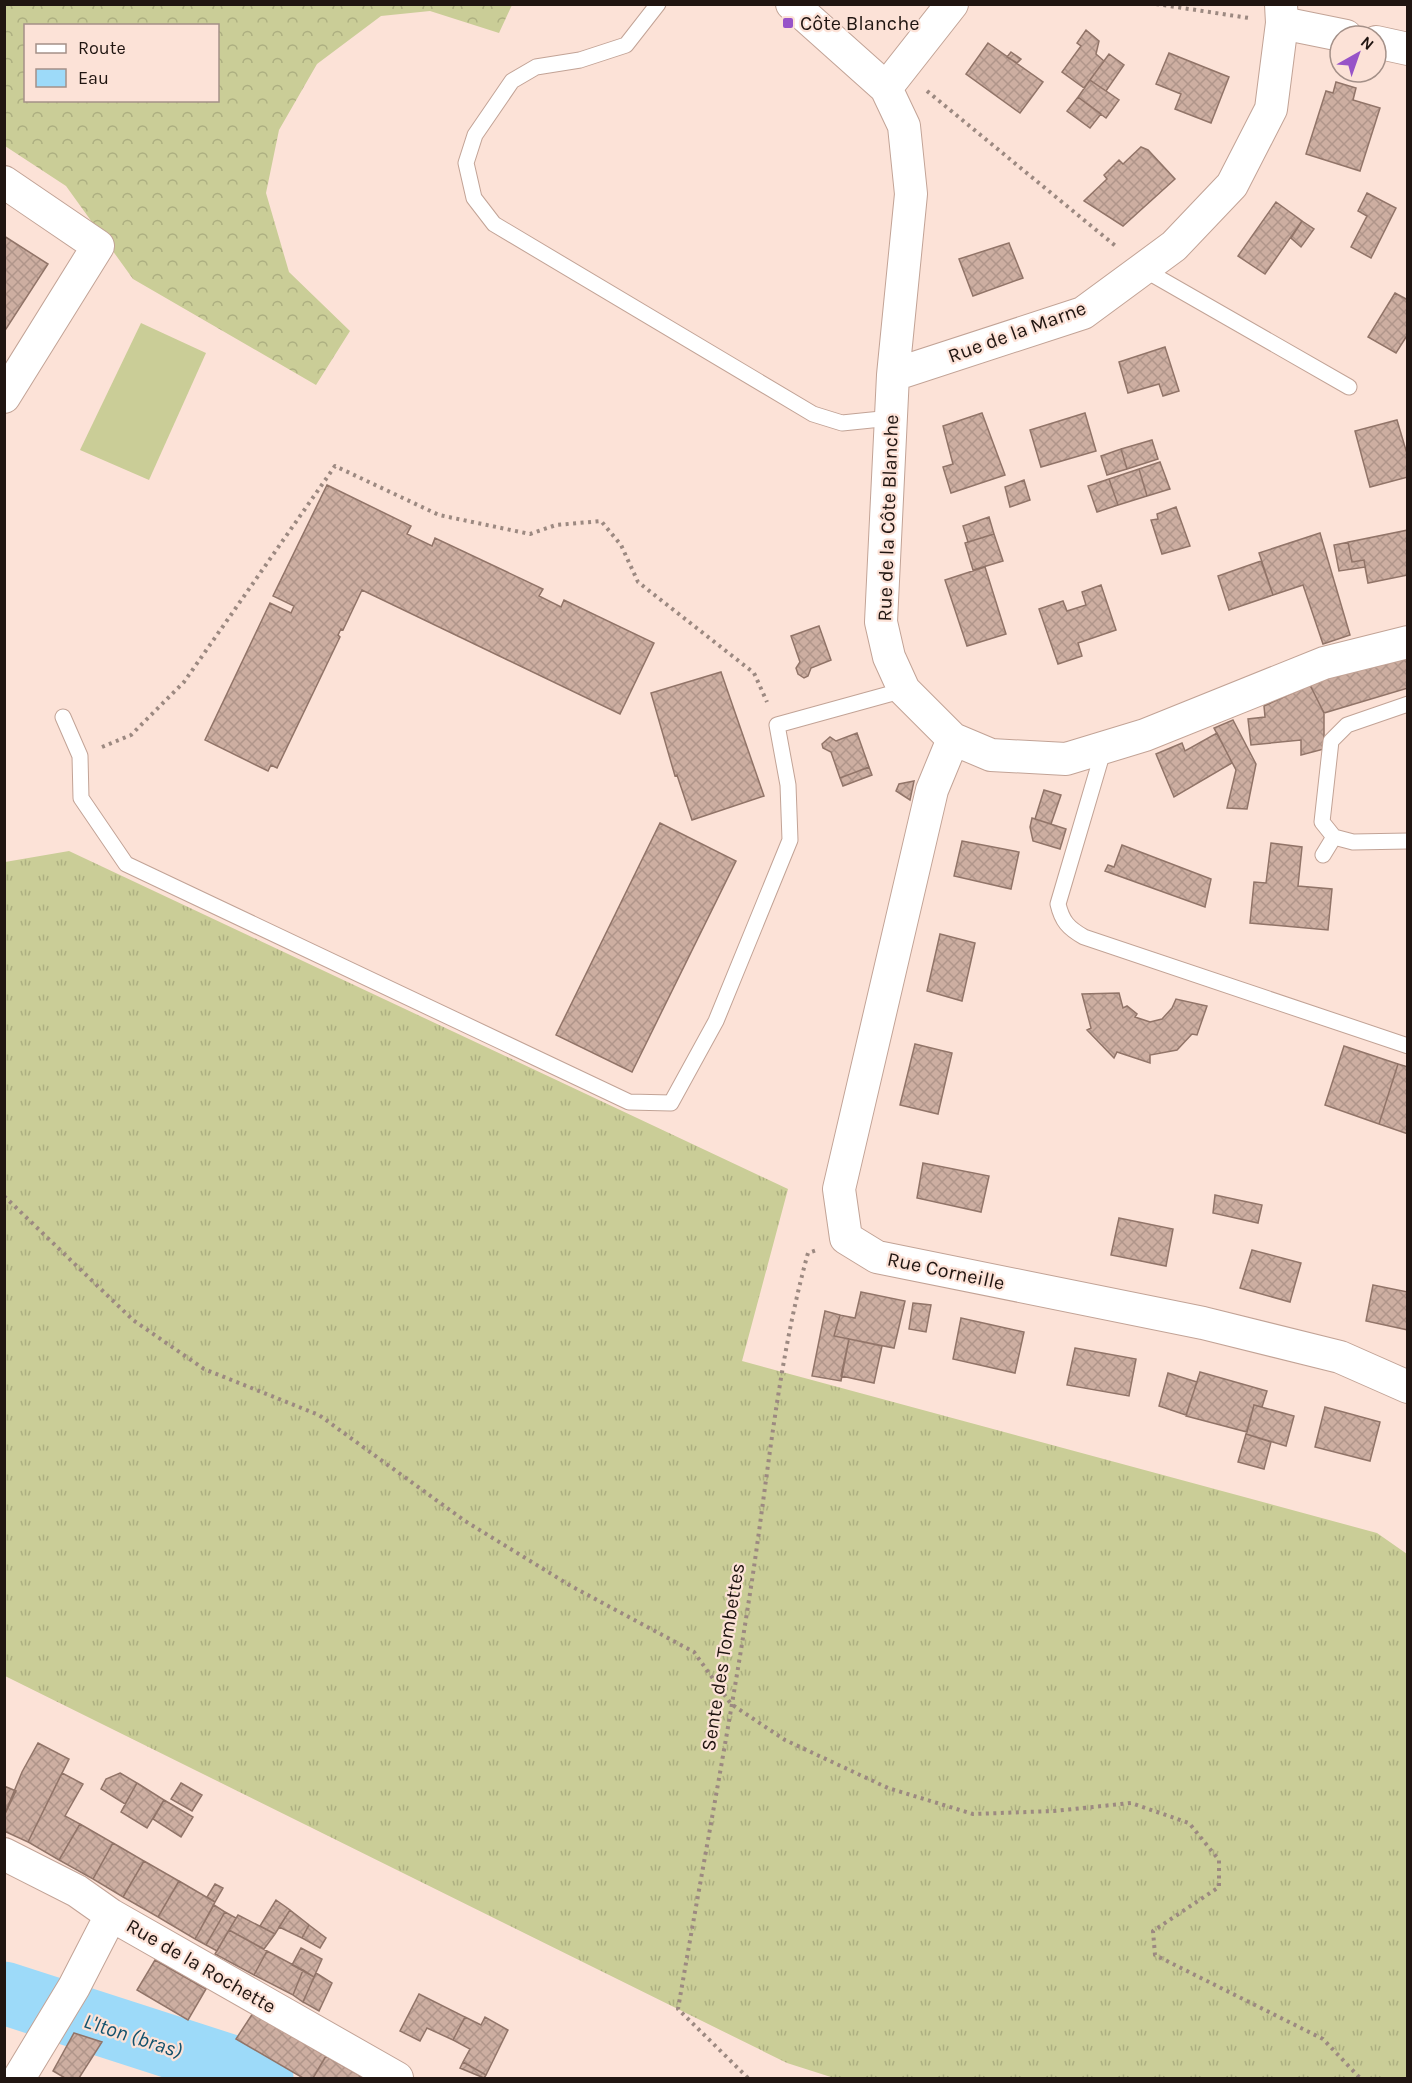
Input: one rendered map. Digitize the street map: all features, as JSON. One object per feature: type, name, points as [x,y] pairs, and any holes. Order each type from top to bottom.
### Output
[{"type":"street","name":"Rue de la Côte Blanche","points":[[792,4],[894,79],[904,126],[911,194],[893,375],[881,622],[889,657],[904,690],[953,739],[991,755],[1066,759],[1145,735],[1324,663],[1407,642]]},
{"type":"street","points":[[894,79],[952,4]]},
{"type":"street","points":[[1282,14],[1328,30]]},
{"type":"street","name":"Rue de la Marne","points":[[893,375],[1083,313],[1174,246],[1232,185],[1271,110],[1282,14]]},
{"type":"street","points":[[1388,45],[1407,49]]},
{"type":"street","points":[[4,182],[98,246],[4,397]]},
{"type":"street","points":[[846,1238],[839,1189],[932,790],[953,739]]},
{"type":"street","name":"Rue Corneille","points":[[846,1238],[877,1257],[1203,1323],[1340,1357],[1407,1387]]},
{"type":"street","name":"Rue de la Rochette","points":[[4,1854],[77,1891],[111,1915],[381,2074]]},
{"type":"street","points":[[19,2079],[74,1987],[111,1915]]},
{"type":"lane","points":[[658,4],[626,45],[580,60],[536,67],[512,81],[474,135],[466,163],[474,198],[494,224],[813,414],[842,423],[891,418]]},
{"type":"lane","points":[[1143,269],[1349,387]]},
{"type":"lane","points":[[63,717],[80,756],[81,798],[126,864],[629,1102],[670,1103],[716,1021],[790,840],[788,784],[777,725],[904,690]]},
{"type":"lane","points":[[1407,704],[1347,725],[1331,741],[1322,822],[1334,837],[1353,842],[1407,841]]},
{"type":"lane","points":[[1104,748],[1058,904],[1061,919],[1071,930],[1084,937],[1407,1046]]},
{"type":"lane","points":[[1323,855],[1334,837]]},
{"type":"path","points":[[1156,4],[1282,14]]},
{"type":"path","points":[[894,79],[1143,269]]},
{"type":"path","points":[[80,756],[131,735],[184,682],[335,466],[439,514],[530,534],[556,525],[601,521],[621,545],[638,582],[754,673],[777,725]]},
{"type":"path","points":[[4,1196],[133,1320],[204,1369],[319,1414],[465,1521],[572,1586],[694,1652],[731,1704],[785,1740],[888,1788],[973,1814],[1054,1811],[1131,1803],[1189,1822],[1219,1860],[1219,1887],[1153,1931],[1155,1955],[1323,2039],[1360,2079]]},
{"type":"path","name":"Sente des Tombettes","points":[[748,2079],[678,2009],[748,1606],[774,1418],[801,1281],[808,1253],[846,1238]]},
{"type":"green space","points":[[4,5],[512,5],[499,33],[430,11],[381,16],[317,64],[279,130],[266,193],[289,272],[350,331],[316,385],[133,279],[66,186],[5,146]]},
{"type":"green space","points":[[141,323],[206,353],[149,480],[80,450]]},
{"type":"green space","points":[[69,851],[788,1189],[742,1361],[1377,1533],[1407,1554],[1407,2078],[834,2078],[787,2063],[5,1676],[5,862]]},
{"type":"water","points":[[4,1971],[44,1992],[27,2017],[5,2010]]},
{"type":"water","points":[[92,2007],[234,2049],[255,2058],[287,2078],[224,2078],[74,2033]]},
{"type":"building","points":[[1086,30],[1099,41],[1096,54],[1104,61],[1084,88],[1062,72],[1081,46],[1077,43]]},
{"type":"building","points":[[988,43],[1043,82],[1020,113],[966,74]]},
{"type":"building","points":[[1011,52],[1021,59],[1017,63],[1007,57]]},
{"type":"building","points":[[1169,53],[1229,77],[1211,123],[1175,109],[1181,94],[1156,84]]},
{"type":"building","points":[[1109,54],[1124,65],[1106,91],[1090,80]]},
{"type":"building","points":[[1090,80],[1119,100],[1106,118],[1078,97]]},
{"type":"building","points":[[1335,84],[1356,88],[1353,100],[1380,108],[1360,171],[1306,154],[1326,91],[1333,93]]},
{"type":"building","points":[[1078,97],[1101,114],[1090,128],[1067,111]]},
{"type":"building","points":[[1141,147],[1148,150],[1175,179],[1123,226],[1084,201],[1107,179],[1104,175],[1119,160],[1123,164]]},
{"type":"building","points":[[1367,193],[1396,208],[1371,258],[1351,247],[1367,216],[1358,211]]},
{"type":"building","points":[[1276,202],[1302,221],[1265,274],[1238,256]]},
{"type":"building","points":[[1302,221],[1314,229],[1301,247],[1291,238]]},
{"type":"building","points":[[4,236],[48,264],[4,332]]},
{"type":"building","points":[[1009,243],[1023,278],[973,296],[959,259]]},
{"type":"building","points":[[1395,293],[1408,300],[1408,334],[1396,353],[1368,337]]},
{"type":"building","points":[[1165,347],[1179,391],[1163,396],[1159,384],[1128,393],[1119,362]]},
{"type":"building","points":[[982,413],[1005,475],[951,493],[943,467],[953,464],[943,426]]},
{"type":"building","points":[[1085,413],[1096,451],[1041,467],[1030,430]]},
{"type":"building","points":[[1397,420],[1408,457],[1408,477],[1370,487],[1355,431]]},
{"type":"building","points":[[1152,440],[1158,459],[1127,469],[1121,449]]},
{"type":"building","points":[[1121,449],[1127,469],[1107,475],[1101,456]]},
{"type":"building","points":[[1160,462],[1170,489],[1147,496],[1139,469]]},
{"type":"building","points":[[1139,469],[1147,496],[1118,505],[1109,479]]},
{"type":"building","points":[[1109,479],[1118,505],[1097,512],[1088,486]]},
{"type":"building","points":[[1024,480],[1030,500],[1010,507],[1005,487]]},
{"type":"building","points":[[327,485],[411,526],[407,534],[432,546],[435,538],[543,589],[539,596],[561,607],[564,600],[654,643],[620,714],[362,590],[343,630],[341,629],[338,635],[340,637],[277,768],[271,765],[268,771],[205,740],[270,603],[291,613],[294,606],[273,596]]},
{"type":"building","points":[[1176,507],[1190,546],[1162,554],[1151,520],[1158,519],[1157,514]]},
{"type":"building","points":[[989,517],[994,534],[968,542],[963,526]]},
{"type":"building","points":[[1408,530],[1408,575],[1368,583],[1365,567],[1339,571],[1334,545]]},
{"type":"building","points":[[1408,530],[1408,575],[1368,583],[1364,560],[1352,562],[1348,542]]},
{"type":"building","points":[[1320,533],[1350,635],[1323,644],[1303,585],[1273,595],[1259,553]]},
{"type":"building","points":[[994,534],[1003,561],[973,570],[965,543]]},
{"type":"building","points":[[1261,561],[1273,595],[1229,610],[1218,576]]},
{"type":"building","points":[[985,567],[1006,634],[967,646],[945,580]]},
{"type":"building","points":[[1101,585],[1116,630],[1078,643],[1082,656],[1058,664],[1039,609],[1063,601],[1067,611],[1086,605],[1082,592]]},
{"type":"building","points":[[819,626],[831,660],[811,668],[808,676],[804,678],[798,674],[796,668],[800,662],[791,636]]},
{"type":"building","points":[[1408,655],[1408,688],[1324,713],[1310,685],[1338,673]]},
{"type":"building","points":[[721,672],[764,796],[692,820],[677,775],[675,776],[651,693]]},
{"type":"building","points":[[1310,685],[1324,713],[1324,749],[1301,755],[1301,740],[1251,745],[1248,719],[1265,717],[1264,706]]},
{"type":"building","points":[[1233,720],[1256,764],[1247,809],[1227,808],[1236,770],[1214,728]]},
{"type":"building","points":[[857,733],[869,767],[840,778],[831,752],[823,748],[822,744],[830,737],[836,741]]},
{"type":"building","points":[[1217,733],[1232,763],[1174,797],[1156,754],[1182,743],[1185,751]]},
{"type":"building","points":[[869,767],[872,775],[843,786],[840,778]]},
{"type":"building","points":[[914,781],[910,800],[896,791],[899,784]]},
{"type":"building","points":[[1044,790],[1061,795],[1051,824],[1035,819]]},
{"type":"building","points":[[1032,818],[1066,829],[1060,849],[1033,841],[1030,827]]},
{"type":"building","points":[[660,823],[736,861],[632,1072],[556,1035]]},
{"type":"building","points":[[962,841],[1019,852],[1011,889],[954,876]]},
{"type":"building","points":[[1271,843],[1302,847],[1298,886],[1332,889],[1328,930],[1250,923],[1254,882],[1266,883]]},
{"type":"building","points":[[1122,845],[1211,879],[1205,907],[1105,871],[1108,865],[1114,867]]},
{"type":"building","points":[[940,934],[975,943],[962,1001],[927,991]]},
{"type":"building","points":[[1119,993],[1123,1008],[1127,1006],[1137,1014],[1135,1017],[1150,1022],[1162,1019],[1172,1008],[1176,999],[1207,1006],[1197,1035],[1192,1034],[1177,1050],[1150,1055],[1150,1063],[1117,1052],[1114,1058],[1087,1030],[1091,1028],[1082,994]]},
{"type":"building","points":[[915,1044],[952,1053],[938,1114],[900,1105]]},
{"type":"building","points":[[1344,1046],[1398,1064],[1379,1124],[1325,1105]]},
{"type":"building","points":[[1398,1064],[1408,1067],[1408,1134],[1379,1124]]},
{"type":"building","points":[[923,1163],[989,1176],[981,1212],[917,1198]]},
{"type":"building","points":[[1215,1195],[1262,1205],[1258,1223],[1213,1213]]},
{"type":"building","points":[[1119,1218],[1173,1229],[1166,1266],[1111,1255]]},
{"type":"building","points":[[1252,1250],[1301,1263],[1290,1302],[1240,1288]]},
{"type":"building","points":[[1373,1285],[1408,1292],[1408,1330],[1366,1321]]},
{"type":"building","points":[[861,1292],[905,1301],[894,1348],[834,1336],[840,1315],[855,1318]]},
{"type":"building","points":[[913,1303],[931,1305],[926,1332],[909,1329]]},
{"type":"building","points":[[825,1311],[840,1315],[834,1336],[849,1339],[841,1381],[812,1376]]},
{"type":"building","points":[[961,1318],[1024,1332],[1015,1373],[953,1359]]},
{"type":"building","points":[[849,1339],[882,1346],[874,1383],[841,1376]]},
{"type":"building","points":[[1075,1348],[1136,1359],[1129,1396],[1067,1385]]},
{"type":"building","points":[[1200,1372],[1267,1391],[1262,1407],[1254,1405],[1247,1432],[1186,1416]]},
{"type":"building","points":[[1168,1373],[1197,1382],[1186,1415],[1159,1406]]},
{"type":"building","points":[[1254,1405],[1294,1416],[1286,1446],[1246,1434]]},
{"type":"building","points":[[1325,1407],[1380,1422],[1370,1461],[1315,1447]]},
{"type":"building","points":[[1246,1434],[1271,1442],[1264,1469],[1238,1462]]},
{"type":"building","points":[[38,1743],[69,1759],[28,1842],[4,1831],[4,1816],[22,1772]]},
{"type":"building","points":[[62,1773],[83,1784],[65,1816],[80,1824],[59,1860],[28,1842]]},
{"type":"building","points":[[120,1773],[137,1783],[125,1804],[101,1789],[106,1779]]},
{"type":"building","points":[[137,1783],[164,1800],[147,1828],[121,1812]]},
{"type":"building","points":[[181,1783],[202,1795],[192,1811],[171,1799]]},
{"type":"building","points":[[4,1786],[16,1791],[4,1816]]},
{"type":"building","points":[[164,1800],[193,1817],[181,1837],[153,1819]]},
{"type":"building","points":[[80,1824],[113,1843],[93,1879],[59,1860]]},
{"type":"building","points":[[113,1843],[144,1861],[123,1897],[93,1879]]},
{"type":"building","points":[[144,1861],[179,1881],[158,1917],[123,1897]]},
{"type":"building","points":[[179,1881],[215,1902],[195,1939],[158,1917]]},
{"type":"building","points":[[215,1884],[223,1888],[215,1902],[207,1897]]},
{"type":"building","points":[[276,1900],[290,1910],[275,1934],[260,1926]]},
{"type":"building","points":[[214,1905],[225,1912],[206,1945],[195,1939]]},
{"type":"building","points":[[290,1910],[309,1925],[302,1938],[279,1927]]},
{"type":"building","points":[[225,1912],[236,1918],[217,1951],[206,1945]]},
{"type":"building","points":[[238,1915],[275,1934],[264,1949],[229,1930]]},
{"type":"building","points":[[309,1925],[326,1938],[320,1948],[302,1938]]},
{"type":"building","points":[[229,1930],[267,1951],[254,1975],[215,1954]]},
{"type":"building","points":[[301,1948],[322,1959],[314,1977],[292,1965]]},
{"type":"building","points":[[267,1951],[303,1970],[293,1995],[254,1975]]},
{"type":"building","points":[[155,1960],[206,1989],[188,2020],[137,1990]]},
{"type":"building","points":[[303,1970],[314,1977],[303,2002],[293,1995]]},
{"type":"building","points":[[316,1973],[332,1983],[319,2011],[303,2002]]},
{"type":"building","points":[[419,1994],[465,2017],[453,2040],[427,2028],[420,2041],[400,2031]]},
{"type":"building","points":[[253,2013],[326,2056],[313,2078],[303,2078],[236,2039]]},
{"type":"building","points":[[465,2017],[481,2025],[485,2017],[508,2030],[486,2075],[463,2062],[470,2049],[453,2040]]},
{"type":"building","points":[[74,2033],[102,2042],[79,2078],[65,2078],[53,2071]]},
{"type":"building","points":[[326,2056],[361,2076],[359,2078],[313,2078]]},
{"type":"building","points":[[463,2062],[486,2075],[484,2078],[460,2068]]},
{"type":"waterway","name":"L'Iton (bras)","points":[[4,1993],[262,2078]]},
{"type":"place","name":"Côte Blanche","points":[[788,23]]}]
